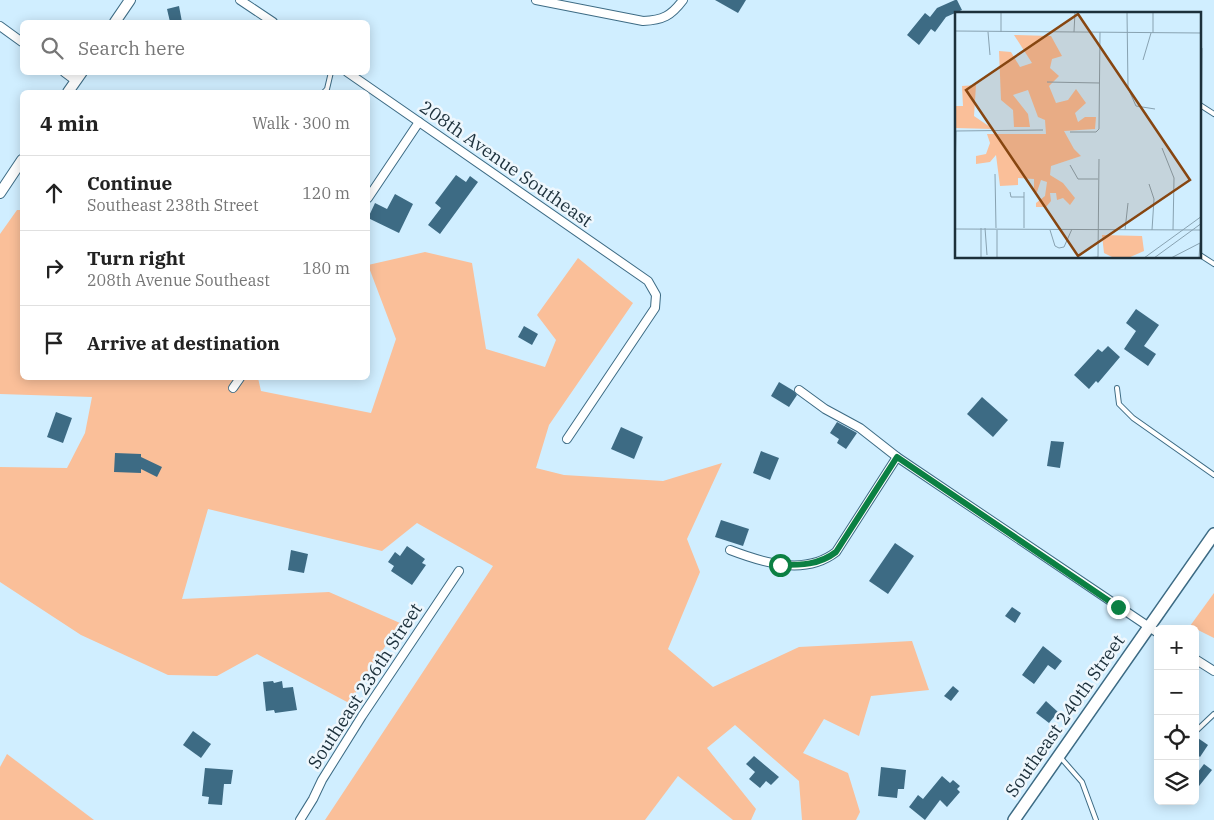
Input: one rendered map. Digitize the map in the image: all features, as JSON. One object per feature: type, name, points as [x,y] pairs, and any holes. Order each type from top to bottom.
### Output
[{"type":"main road","name":"Southeast 240th Street","points":[[1158,625],[1214,534]]},
{"type":"main road","name":"Southeast 240th Street","points":[[1014,820],[1058,755],[1154,631]]},
{"type":"street","points":[[116,20],[130,0]]},
{"type":"street","points":[[240,0],[270,20]]},
{"type":"street","points":[[536,0],[643,21],[657,21],[667,16],[683,0]]},
{"type":"street","points":[[0,26],[20,41]]},
{"type":"street","name":"208th Avenue Southeast","points":[[351,75],[648,281],[656,295],[655,308],[567,439]]},
{"type":"street","points":[[69,90],[79,77]]},
{"type":"street","points":[[370,195],[419,122]]},
{"type":"street","points":[[0,193],[20,163]]},
{"type":"street","points":[[233,388],[239,380]]},
{"type":"street","points":[[799,390],[825,409],[860,428],[897,457],[1154,631]]},
{"type":"street","points":[[730,550],[760,562],[780,565],[816,563],[827,559],[836,552],[897,457]]},
{"type":"street","name":"Southeast 236th Street","points":[[300,820],[322,780],[362,716],[459,571]]},
{"type":"street","points":[[1199,661],[1214,671]]},
{"type":"lane","points":[[326,90],[330,75]]},
{"type":"lane","points":[[1202,105],[1214,114]]},
{"type":"lane","points":[[1202,256],[1214,264]]},
{"type":"lane","points":[[1116,388],[1119,404],[1133,418],[1214,475]]},
{"type":"lane","points":[[1199,728],[1214,714]]},
{"type":"lane","points":[[1058,755],[1082,782],[1096,820]]},
{"type":"shaded area","points":[[17,210],[20,210],[20,380],[258,380],[261,391],[371,413],[396,339],[370,270],[370,265],[425,252],[472,263],[486,349],[545,367],[556,340],[537,315],[578,258],[633,303],[549,425],[536,468],[564,475],[663,481],[722,463],[687,539],[700,572],[668,649],[713,687],[799,647],[912,641],[929,690],[871,696],[859,736],[824,719],[803,753],[848,773],[860,812],[856,820],[802,820],[799,781],[735,725],[707,748],[756,809],[751,820],[733,820],[678,776],[645,820],[325,820],[493,566],[417,523],[382,551],[208,509],[182,599],[329,592],[400,623],[349,703],[257,654],[217,676],[168,675],[81,635],[0,582],[0,467],[67,468],[85,433],[92,397],[0,394],[0,234]]},
{"type":"shaded area","points":[[1214,593],[1214,638],[1199,630],[1199,625],[1191,625]]},
{"type":"shaded area","points":[[7,754],[94,820],[0,820],[0,767]]},
{"type":"building","points":[[715,0],[746,0],[738,13]]},
{"type":"building","points":[[957,0],[962,10],[946,17],[935,32],[931,29],[919,45],[907,35],[925,13],[930,17],[937,8]]},
{"type":"building","points":[[179,6],[182,20],[170,20],[167,9]]},
{"type":"building","points":[[456,175],[466,182],[470,176],[478,182],[440,234],[428,225],[441,208],[435,203]]},
{"type":"building","points":[[395,194],[413,204],[399,233],[370,219],[370,214],[375,203],[387,209]]},
{"type":"building","points":[[1136,309],[1159,325],[1144,346],[1156,354],[1148,366],[1124,349],[1136,331],[1126,323]]},
{"type":"building","points":[[524,326],[538,334],[532,345],[518,337]]},
{"type":"building","points":[[1108,346],[1120,357],[1098,383],[1096,381],[1089,389],[1074,375],[1098,349],[1102,352]]},
{"type":"building","points":[[779,382],[797,395],[789,407],[771,396]]},
{"type":"building","points":[[982,397],[1008,420],[993,437],[967,414]]},
{"type":"building","points":[[56,412],[72,418],[63,443],[47,437]]},
{"type":"building","points":[[837,422],[857,433],[846,449],[837,443],[839,439],[830,433]]},
{"type":"building","points":[[621,427],[643,437],[634,459],[611,449]]},
{"type":"building","points":[[1051,441],[1064,442],[1060,468],[1047,466]]},
{"type":"building","points":[[761,451],[779,458],[770,480],[753,473]]},
{"type":"building","points":[[115,453],[141,454],[141,457],[162,467],[157,477],[141,469],[141,473],[114,472]]},
{"type":"building","points":[[721,520],[749,529],[743,546],[715,537]]},
{"type":"building","points":[[895,543],[914,556],[888,594],[869,581]]},
{"type":"building","points":[[407,546],[425,559],[422,563],[426,565],[412,585],[391,571],[394,566],[388,562],[395,552],[400,556]]},
{"type":"building","points":[[291,550],[308,554],[304,573],[288,570]]},
{"type":"building","points":[[1012,607],[1021,613],[1015,623],[1005,616]]},
{"type":"building","points":[[1043,646],[1062,661],[1055,670],[1048,665],[1034,684],[1022,675]]},
{"type":"building","points":[[273,681],[274,683],[282,681],[283,688],[293,687],[297,710],[275,713],[274,710],[266,711],[263,682]]},
{"type":"building","points":[[953,686],[959,691],[951,701],[944,696]]},
{"type":"building","points":[[1046,701],[1058,712],[1049,723],[1036,713]]},
{"type":"building","points":[[193,731],[211,744],[201,758],[183,745]]},
{"type":"building","points":[[1199,739],[1208,745],[1199,756]]},
{"type":"building","points":[[754,756],[779,777],[771,785],[766,781],[760,788],[749,779],[755,772],[746,764]]},
{"type":"building","points":[[1204,764],[1212,770],[1199,786],[1199,771]]},
{"type":"building","points":[[881,767],[906,770],[904,789],[898,789],[897,798],[878,796]]},
{"type":"building","points":[[205,768],[233,770],[231,784],[224,784],[222,805],[208,804],[209,797],[202,796]]},
{"type":"building","points":[[942,776],[950,783],[953,780],[960,786],[957,789],[960,792],[947,807],[940,800],[925,820],[909,807],[918,795],[923,799]]},
{"type":"route","points":[[780,565],[816,563],[827,559],[836,552],[897,457],[1118,607]]}]
